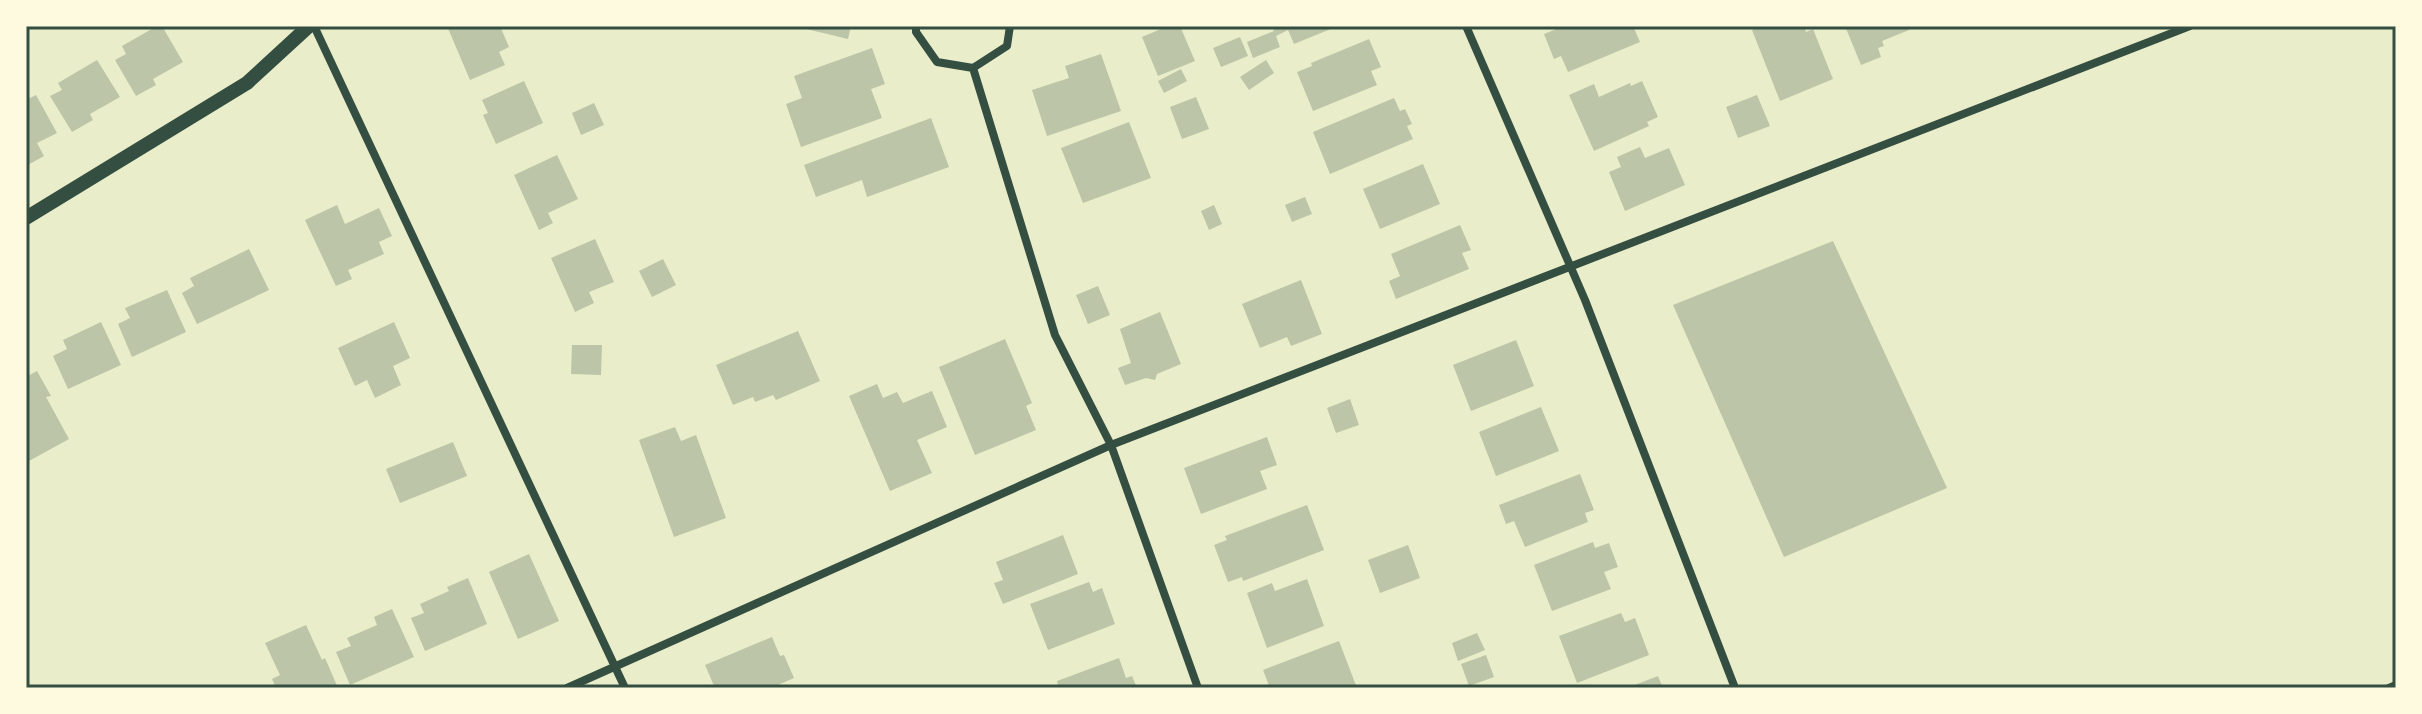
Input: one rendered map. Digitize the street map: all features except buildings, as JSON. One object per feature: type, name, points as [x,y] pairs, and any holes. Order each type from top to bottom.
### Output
[{"type":"street","points":[[26,218],[247,83],[312,26],[625,688]]},
{"type":"street","points":[[916,26],[916,32],[937,62],[973,68],[1007,46],[1010,26]]},
{"type":"street","points":[[1466,26],[1571,266],[1735,688]]},
{"type":"street","points":[[567,688],[1111,445],[2190,26]]},
{"type":"street","points":[[973,68],[1055,335],[1111,445],[1198,688]]},
{"type":"street","points":[[2389,688],[2396,685]]}]
